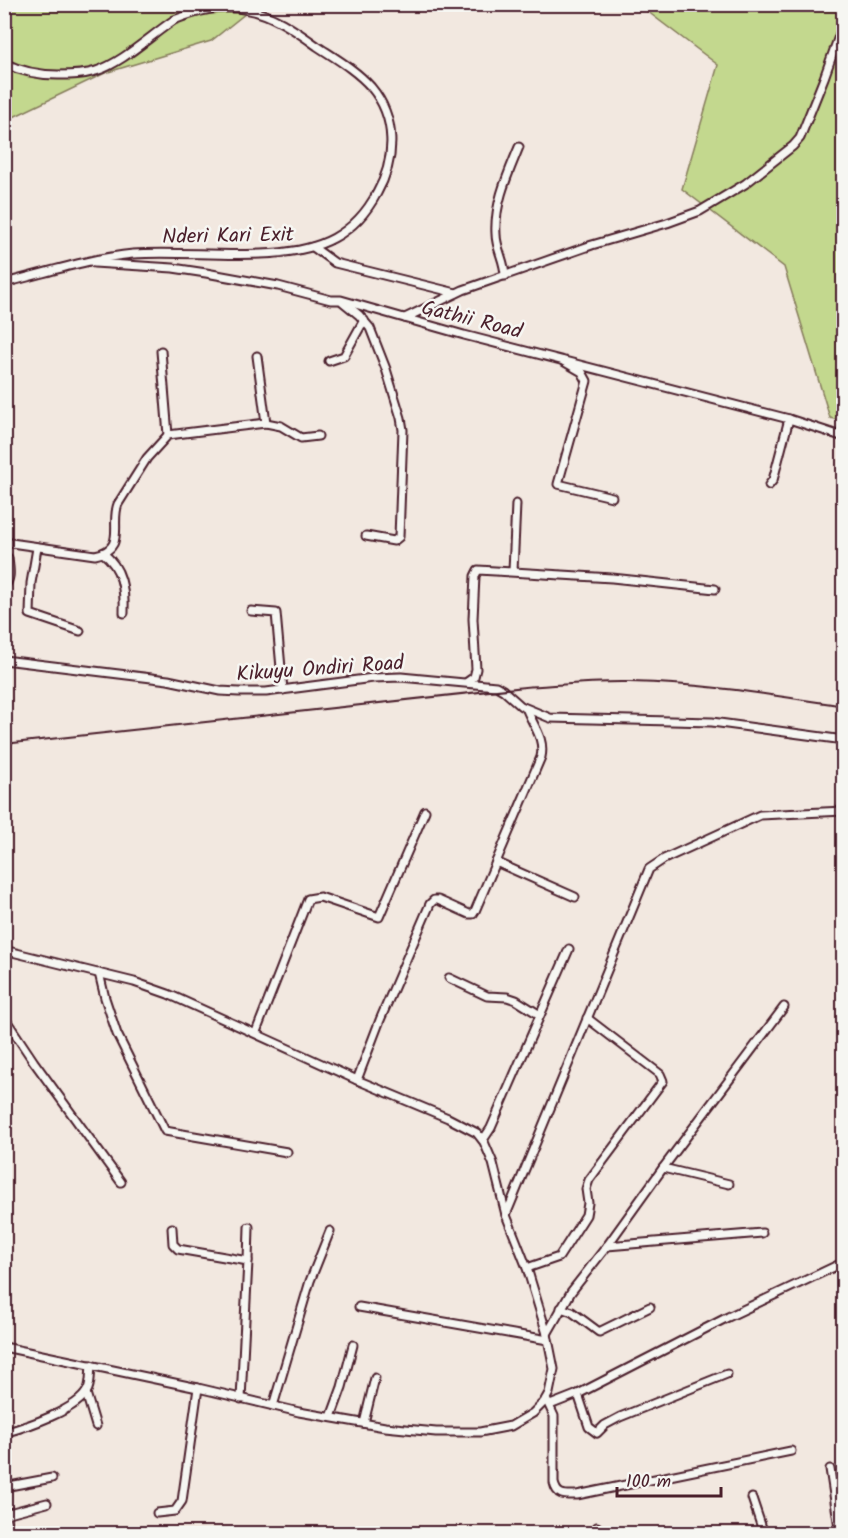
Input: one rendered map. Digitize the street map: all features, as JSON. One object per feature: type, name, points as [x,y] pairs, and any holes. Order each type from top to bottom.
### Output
[{"type":"street","name":"Nderi Kari Exit","points":[[4,63],[22,71],[44,75],[91,73],[109,65],[174,20],[213,8],[244,9],[287,25],[363,79],[375,93],[387,114],[390,125],[390,155],[387,172],[374,199],[364,214],[350,228],[313,247],[278,253],[116,256],[4,283]]},
{"type":"street","points":[[405,318],[456,293],[571,252],[684,218],[720,200],[745,184],[800,138],[843,22]]},
{"type":"street","points":[[505,276],[505,268],[496,242],[496,223],[506,180],[519,147]]},
{"type":"street","points":[[313,247],[335,263],[456,293]]},
{"type":"street","name":"Gathii Road","points":[[86,263],[173,268],[278,286],[331,300],[341,300],[789,419],[843,437]]},
{"type":"street","points":[[341,300],[364,320],[376,342],[401,418],[404,447],[399,537],[394,541],[366,536]]},
{"type":"street","points":[[329,361],[344,356],[364,320]]},
{"type":"street","points":[[161,351],[168,435]]},
{"type":"street","points":[[257,356],[266,423]]},
{"type":"street","points":[[560,358],[582,372],[587,381],[558,484],[612,497]]},
{"type":"street","points":[[769,485],[773,480],[789,419]]},
{"type":"street","points":[[4,542],[95,555],[103,553],[115,541],[118,504],[147,458],[168,435],[266,423],[280,426],[301,438],[318,436]]},
{"type":"street","points":[[513,571],[516,504]]},
{"type":"street","points":[[38,548],[31,583],[30,614],[80,631]]},
{"type":"street","points":[[103,553],[111,560],[120,574],[124,595],[124,613]]},
{"type":"street","points":[[4,587],[9,581],[8,558]]},
{"type":"street","points":[[467,682],[474,677],[476,669],[473,619],[476,572],[481,570],[612,578],[715,589]]},
{"type":"street","points":[[251,611],[276,614],[283,690]]},
{"type":"street","name":"Kikuyu Ondiri Road","points":[[4,660],[168,680],[220,691],[258,693],[381,678],[421,678],[467,682],[496,686],[527,710],[550,718],[712,722],[843,740]]},
{"type":"street","points":[[357,1080],[430,904],[438,900],[473,914],[537,768],[543,747],[541,737],[527,710]]},
{"type":"street","points":[[256,1032],[308,899],[320,897],[379,917],[425,811]]},
{"type":"street","points":[[506,1215],[646,875],[655,864],[760,815],[843,811]]},
{"type":"street","points":[[496,862],[575,897]]},
{"type":"street","points":[[483,1140],[491,1128],[569,949]]},
{"type":"street","points":[[4,950],[99,973],[168,994],[256,1032],[357,1080],[460,1123],[477,1133],[483,1140],[493,1163],[506,1215],[548,1337],[554,1369],[548,1402],[555,1424],[554,1484],[555,1489],[563,1496],[791,1451]]},
{"type":"street","points":[[99,973],[117,1034],[165,1131],[287,1152]]},
{"type":"street","points":[[449,978],[487,996],[516,1000],[540,1015]]},
{"type":"street","points":[[548,1337],[570,1292],[607,1246],[784,1007]]},
{"type":"street","points":[[4,1017],[121,1182]]},
{"type":"street","points":[[526,1268],[559,1257],[586,1215],[588,1209],[586,1189],[589,1180],[663,1081],[660,1074],[587,1018]]},
{"type":"street","points":[[663,1168],[729,1184]]},
{"type":"street","points":[[241,1399],[249,1227]]},
{"type":"street","points":[[172,1228],[173,1244],[178,1249],[248,1260]]},
{"type":"street","points":[[273,1406],[310,1281],[330,1231]]},
{"type":"street","points":[[607,1246],[762,1233]]},
{"type":"street","points":[[4,1347],[273,1406],[364,1423],[436,1432],[498,1430],[512,1426],[548,1402],[578,1394],[728,1317],[828,1270],[840,1265],[843,1271]]},
{"type":"street","points":[[359,1307],[548,1337]]},
{"type":"street","points":[[561,1308],[572,1312],[599,1332],[650,1307]]},
{"type":"street","points":[[331,1417],[353,1345]]},
{"type":"street","points":[[4,1433],[52,1416],[78,1401],[89,1386],[91,1365]]},
{"type":"street","points":[[578,1394],[590,1427],[597,1433],[609,1422],[727,1374]]},
{"type":"street","points":[[364,1423],[375,1378]]},
{"type":"street","points":[[157,1513],[175,1511],[182,1501],[198,1388]]},
{"type":"street","points":[[86,1393],[96,1426]]},
{"type":"street","points":[[830,1469],[840,1533]]},
{"type":"street","points":[[4,1487],[52,1478]]},
{"type":"street","points":[[753,1498],[764,1533]]},
{"type":"street","points":[[9,1533],[5,1512],[47,1503]]},
{"type":"green space","points":[[5,5],[256,5],[211,41],[105,73],[5,121]]},
{"type":"green space","points":[[639,5],[843,5],[843,421],[830,418],[784,267],[682,189],[718,65]]},
{"type":"railway","points":[[4,744],[525,687],[590,683],[630,682],[683,685],[737,690],[844,706]]}]
